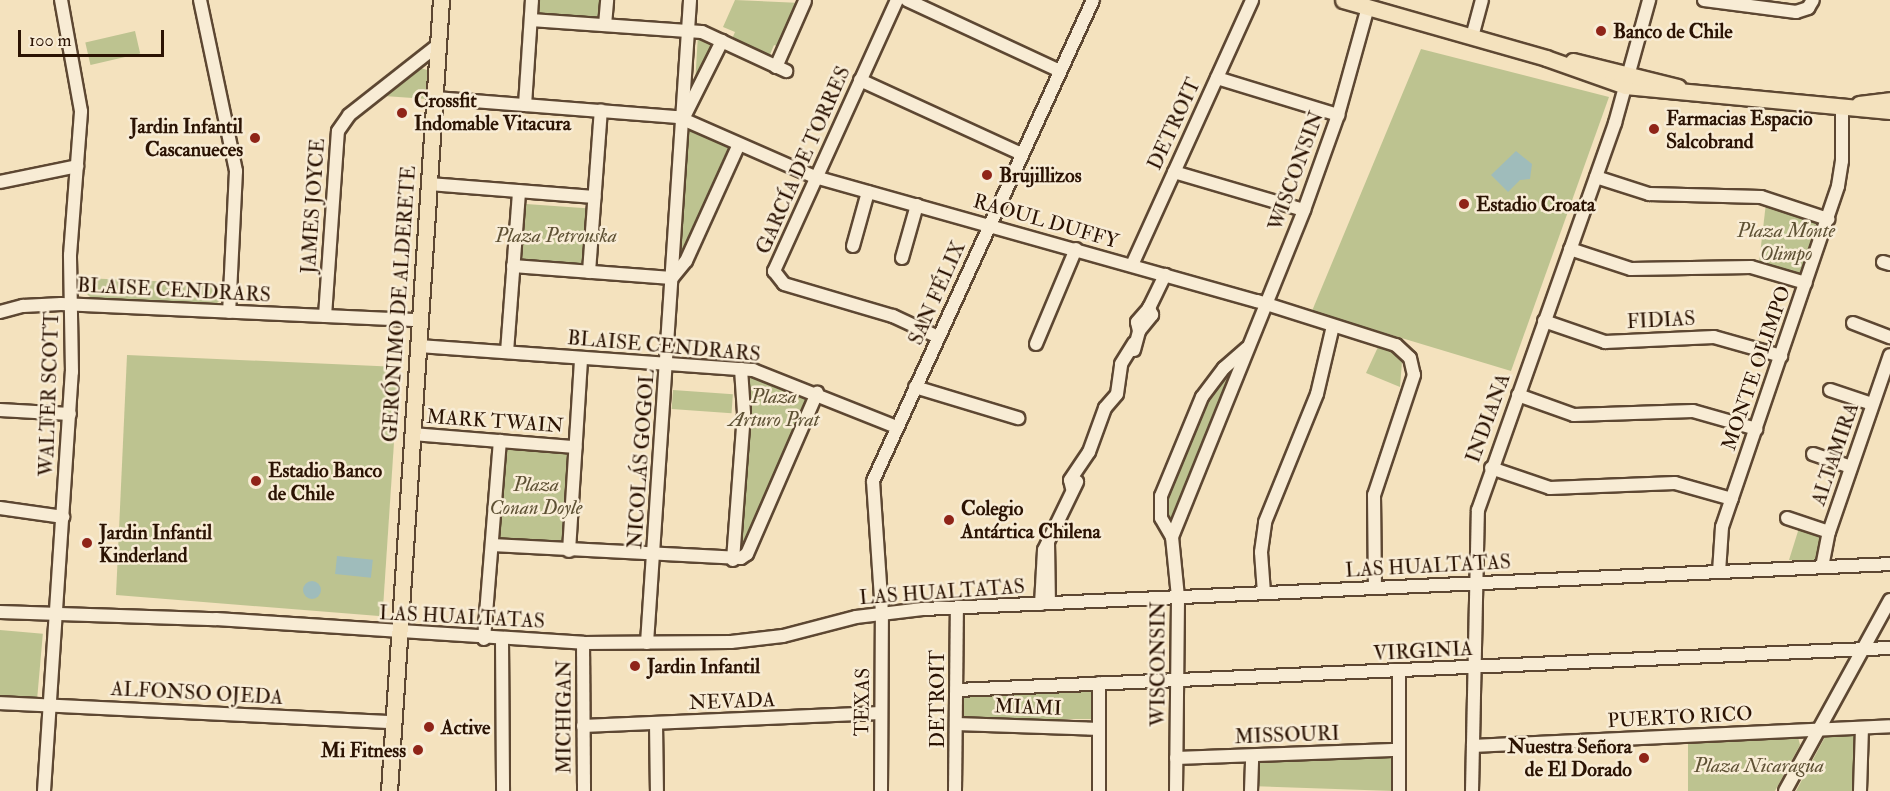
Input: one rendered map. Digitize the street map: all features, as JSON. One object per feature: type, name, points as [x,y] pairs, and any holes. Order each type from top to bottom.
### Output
[{"type":"main road","name":"GERÓNIMO DE ALDERETE","points":[[389,791],[397,634],[441,0]]},
{"type":"main road","points":[[1343,0],[1627,80],[1698,94],[1890,111]]},
{"type":"main road","points":[[1842,107],[1890,100]]},
{"type":"street","name":"WALTER SCOTT","points":[[45,791],[48,705],[70,414],[70,255],[81,103],[61,0]]},
{"type":"street","points":[[200,0],[236,171],[229,312]]},
{"type":"street","points":[[525,105],[532,0]]},
{"type":"street","points":[[605,25],[607,0]]},
{"type":"street","name":"NICOLÁS GOGOL","points":[[647,643],[668,364],[690,0]]},
{"type":"street","name":"GARCÍA DE TORRES","points":[[897,0],[775,264],[777,278],[784,284],[893,316],[938,337]]},
{"type":"street","points":[[907,0],[1060,71]]},
{"type":"street","name":"SAN FÉLIX","points":[[882,613],[871,496],[877,470],[1093,0]]},
{"type":"street","name":"DETROIT","points":[[1132,265],[1252,0]]},
{"type":"street","points":[[1472,37],[1482,0]]},
{"type":"street","name":"INDIANA","points":[[1472,791],[1476,522],[1491,468],[1596,177],[1627,80],[1649,0]]},
{"type":"street","points":[[1704,0],[1796,12],[1808,8],[1813,0]]},
{"type":"street","points":[[531,20],[688,31],[722,42],[781,69],[808,2]]},
{"type":"street","name":"WISCONSIN","points":[[1172,537],[1304,210],[1338,115],[1368,7]]},
{"type":"street","name":"NICOLÁS GOGOL","points":[[682,119],[722,42]]},
{"type":"street","name":"JAMES JOYCE","points":[[324,316],[338,131],[349,115],[438,45]]},
{"type":"street","points":[[416,64],[437,63]]},
{"type":"street","points":[[1217,78],[1338,115]]},
{"type":"street","points":[[860,80],[1022,154]]},
{"type":"street","name":"RAOUL DUFFY","points":[[435,98],[601,110],[682,119],[815,177],[1132,265],[1396,345],[1406,353],[1414,369],[1414,381],[1374,495],[1375,588]]},
{"type":"street","name":"MONTE OLIMPO","points":[[1719,572],[1720,539],[1732,499],[1828,219],[1841,172],[1842,107]]},
{"type":"street","points":[[589,272],[601,110]]},
{"type":"street","points":[[513,266],[672,278],[686,261],[739,144]]},
{"type":"street","points":[[0,182],[77,166]]},
{"type":"street","points":[[1173,172],[1304,210]]},
{"type":"street","points":[[1596,177],[1649,194],[1761,197],[1828,219]]},
{"type":"street","points":[[429,184],[594,197]]},
{"type":"street","points":[[507,352],[519,191]]},
{"type":"street","points":[[853,246],[868,192]]},
{"type":"street","points":[[902,258],[917,206]]},
{"type":"street","points":[[1036,344],[1076,249]]},
{"type":"street","points":[[1570,249],[1631,269],[1751,267],[1806,283]]},
{"type":"street","points":[[1045,603],[1042,559],[1048,542],[1069,493],[1082,471],[1084,458],[1105,408],[1117,393],[1115,388],[1122,370],[1134,352],[1134,343],[1139,331],[1152,315],[1149,308],[1165,275]]},
{"type":"street","name":"BLAISE CENDRARS","points":[[0,312],[36,304],[71,304],[419,320]]},
{"type":"street","name":"FIDIAS","points":[[1544,321],[1605,342],[1714,337],[1781,356]]},
{"type":"street","points":[[1853,323],[1890,337]]},
{"type":"street","points":[[1264,593],[1262,552],[1265,522],[1317,394],[1333,326]]},
{"type":"street","name":"BLAISE CENDRARS","points":[[418,346],[741,369],[817,393],[896,427]]},
{"type":"street","name":"WISCONSIN","points":[[1176,791],[1178,597],[1172,537],[1161,518],[1161,496],[1202,397],[1224,368],[1251,346]]},
{"type":"street","name":"ALTAMIRA","points":[[1822,567],[1829,532],[1890,355]]},
{"type":"street","points":[[569,551],[581,358]]},
{"type":"street","points":[[733,560],[744,412],[741,369]]},
{"type":"street","points":[[915,387],[1018,418]]},
{"type":"street","points":[[1830,390],[1872,404]]},
{"type":"street","points":[[492,544],[569,551],[733,560],[747,554],[817,393]]},
{"type":"street","points":[[1518,394],[1574,415],[1701,412],[1756,429]]},
{"type":"street","points":[[0,410],[70,414]]},
{"type":"street","name":"MARK TWAIN","points":[[412,434],[575,447]]},
{"type":"street","points":[[484,639],[500,441]]},
{"type":"street","points":[[1813,454],[1851,467]]},
{"type":"street","points":[[1491,468],[1550,488],[1675,483],[1732,499]]},
{"type":"street","points":[[0,508],[63,517]]},
{"type":"street","points":[[1787,518],[1829,532]]},
{"type":"street","name":"LAS HUALTATAS","points":[[0,612],[56,616],[216,619],[502,640],[647,643],[764,639],[882,613],[957,608],[1890,564]]},
{"type":"street","points":[[1785,791],[1890,600]]},
{"type":"street","name":"DETROIT","points":[[956,791],[957,608]]},
{"type":"street","name":"TEXAS","points":[[881,791],[882,613]]},
{"type":"street","points":[[502,640],[503,791]]},
{"type":"street","name":"MICHIGAN","points":[[583,643],[584,791]]},
{"type":"street","name":"VIRGINIA","points":[[957,690],[1890,648]]},
{"type":"street","points":[[1399,671],[1399,791]]},
{"type":"street","points":[[1099,683],[1099,791]]},
{"type":"street","name":"ALFONSO OJEDA","points":[[0,703],[393,722]]},
{"type":"street","name":"NEVADA","points":[[583,726],[881,713]]},
{"type":"street","points":[[656,723],[657,791]]},
{"type":"street","name":"MIAMI","points":[[956,724],[1099,729]]},
{"type":"street","name":"PUERTO RICO","points":[[1473,746],[1890,726]]},
{"type":"street","points":[[1860,791],[1862,728]]},
{"type":"street","name":"MISSOURI","points":[[1176,758],[1399,750]]},
{"type":"street","points":[[1251,791],[1252,756]]},
{"type":"green space","points":[[538,0],[603,0],[601,20],[537,15]]},
{"type":"green space","points":[[735,0],[801,3],[781,48],[774,45],[769,57],[731,41],[735,32],[723,27]]},
{"type":"green space","points":[[135,31],[140,53],[90,65],[85,42]]},
{"type":"green space","points":[[698,34],[714,42],[695,85]]},
{"type":"green space","name":"Estadio Croata","points":[[1421,49],[1609,97],[1511,371],[1312,311]]},
{"type":"green space","points":[[421,68],[427,70],[427,99],[384,96]]},
{"type":"green space","points":[[689,128],[732,148],[678,268]]},
{"type":"green space","name":"Plaza Monte Olimpo","points":[[1766,203],[1817,221],[1801,275],[1759,263]]},
{"type":"green space","name":"Plaza Petrouska","points":[[526,204],[590,208],[586,267],[522,263]]},
{"type":"green space","points":[[83,278],[224,284],[223,298],[217,303],[91,298],[82,289]]},
{"type":"green space","points":[[1378,347],[1392,352],[1402,362],[1400,387],[1366,373]]},
{"type":"green space","name":"Estadio Banco de Chile","points":[[127,355],[399,367],[383,608],[379,616],[116,595]]},
{"type":"green space","points":[[1239,364],[1170,527],[1166,498],[1205,400],[1225,374]]},
{"type":"green space","name":"Plaza Arturo Prat","points":[[741,372],[809,393],[746,547],[738,545]]},
{"type":"green space","points":[[673,390],[733,394],[732,413],[672,409]]},
{"type":"green space","name":"Plaza Conan Doyle","points":[[505,446],[572,451],[565,546],[498,542]]},
{"type":"green space","points":[[1799,528],[1821,535],[1816,560],[1789,560]]},
{"type":"green space","points":[[0,630],[43,634],[37,699],[0,696]]},
{"type":"green space","points":[[963,691],[1097,691],[1097,719],[963,719]]},
{"type":"green space","points":[[1856,735],[1857,791],[1796,791],[1825,737]]},
{"type":"green space","name":"Plaza Nicaragua","points":[[1798,737],[1800,745],[1775,791],[1688,791],[1688,742]]},
{"type":"green space","points":[[1258,749],[1395,754],[1394,791],[1257,786]]},
{"type":"water","points":[[1516,151],[1532,164],[1530,179],[1520,180],[1508,192],[1491,175]]},
{"type":"water","points":[[337,556],[373,560],[371,578],[335,574]]},
{"type":"water","points":[[312,581],[318,584],[321,590],[318,596],[312,599],[306,596],[303,590],[306,584]]},
{"type":"place","name":"Banco de Chile","points":[[1601,31]]},
{"type":"place","name":"Crossfit Indomable Vitacura","points":[[402,113]]},
{"type":"place","name":"Farmacias Espacio Salcobrand","points":[[1654,129]]},
{"type":"place","name":"Jardin Infantil Cascanueces","points":[[255,138]]},
{"type":"place","name":"Brujillizos","points":[[987,175]]},
{"type":"place","name":"Estadio Croata","points":[[1464,204]]},
{"type":"place","name":"Estadio Banco de Chile","points":[[256,481]]},
{"type":"place","name":"Colegio Antártica Chilena","points":[[949,520]]},
{"type":"place","name":"Jardin Infantil Kinderland","points":[[87,543]]},
{"type":"place","name":"Jardin Infantil","points":[[635,666]]},
{"type":"place","name":"Active","points":[[429,727]]},
{"type":"place","name":"Mi Fitness","points":[[418,750]]},
{"type":"place","name":"Nuestra Señora de El Dorado","points":[[1644,758]]}]
